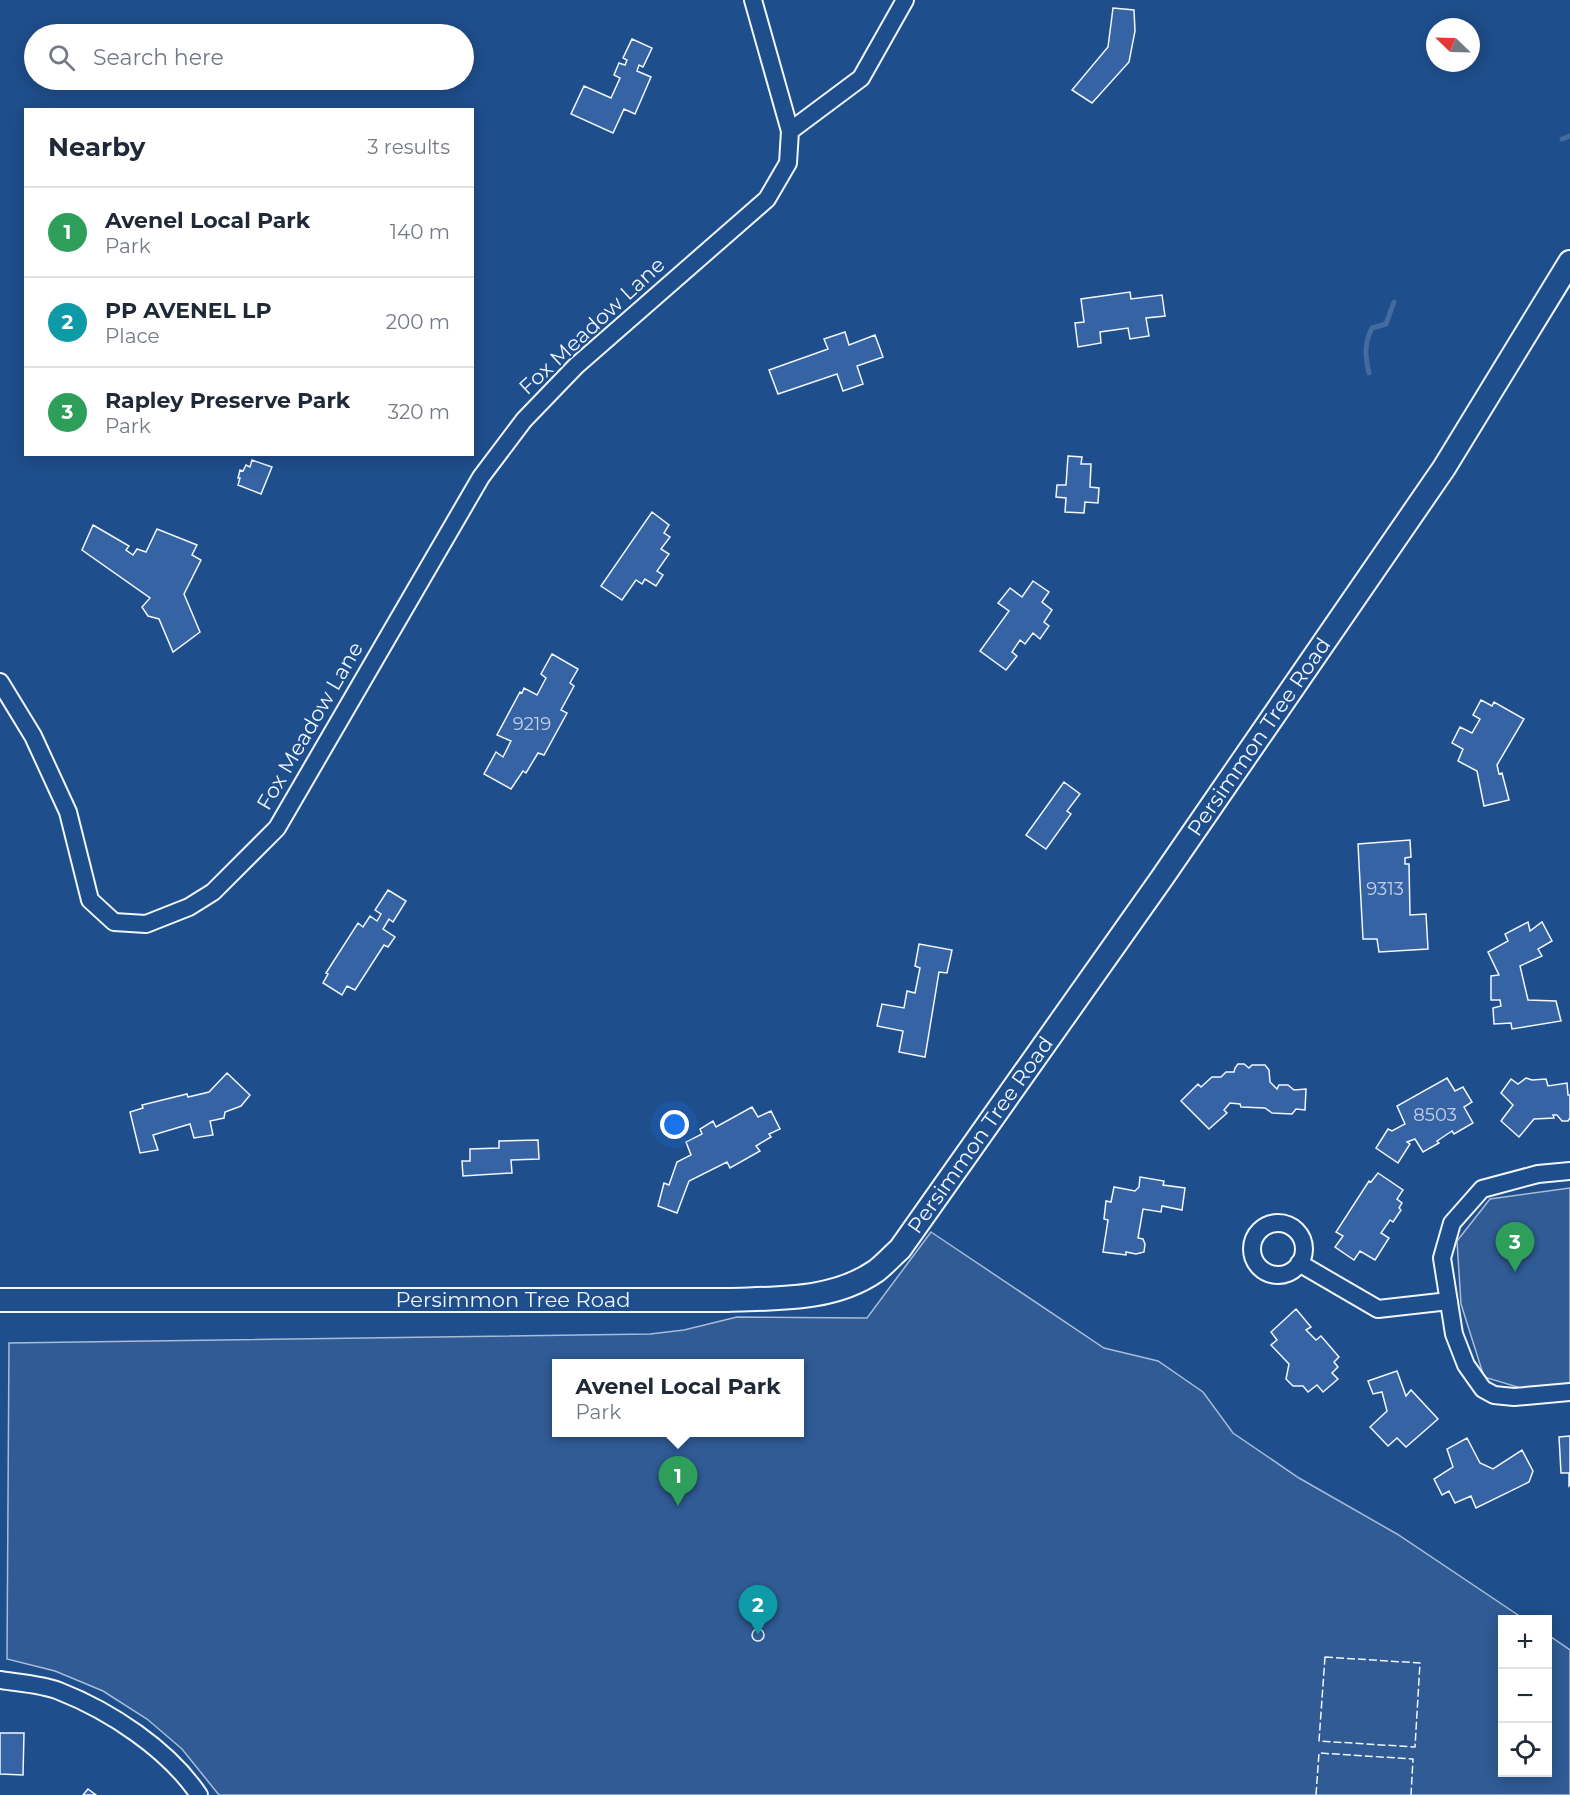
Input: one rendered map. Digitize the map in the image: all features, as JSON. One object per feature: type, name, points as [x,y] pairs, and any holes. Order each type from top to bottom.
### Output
[{"type":"main road","name":"Persimmon Tree Road","points":[[0,1300],[795,1298],[841,1288],[876,1271],[900,1250],[1191,835],[1444,468],[1570,262]]},
{"type":"street","name":"Fox Meadow Lane","points":[[0,682],[33,736],[68,812],[90,900],[114,922],[146,924],[189,907],[213,892],[277,828],[481,477],[524,420],[576,366],[767,199],[788,163],[790,131],[753,0]]},
{"type":"street","points":[[790,131],[861,78],[905,0]]},
{"type":"street","points":[[1570,1171],[1538,1174],[1482,1189],[1452,1223],[1442,1258],[1454,1334],[1466,1365],[1483,1389],[1494,1395],[1514,1398],[1570,1392]]},
{"type":"street","points":[[1299,1263],[1378,1309],[1449,1301]]},
{"type":"street","points":[[0,1680],[57,1691],[112,1718],[160,1751],[199,1795]]},
{"type":"shaded area","points":[[1570,1188],[1570,1384],[1524,1389],[1484,1377],[1461,1304],[1457,1241],[1490,1199]]},
{"type":"shaded area","points":[[931,1232],[1104,1348],[1158,1361],[1203,1392],[1233,1433],[1299,1478],[1397,1534],[1518,1615],[1498,1615],[1498,1777],[1552,1777],[1552,1638],[1570,1650],[1570,1795],[219,1795],[182,1749],[147,1719],[103,1691],[55,1671],[7,1659],[9,1343],[650,1334],[684,1330],[737,1317],[867,1318]]},
{"type":"building","points":[[1113,8],[1134,10],[1135,31],[1129,62],[1092,103],[1072,90],[1108,47]]},
{"type":"building","points":[[632,39],[652,48],[643,67],[639,65],[637,71],[651,77],[635,114],[624,109],[613,133],[571,114],[584,86],[611,98],[620,78],[614,75],[619,63],[625,65],[627,60],[623,58]]},
{"type":"building","points":[[1130,292],[1131,299],[1162,295],[1165,316],[1146,318],[1149,336],[1130,339],[1128,328],[1100,332],[1101,343],[1078,347],[1075,323],[1084,322],[1081,299]]},
{"type":"building","points":[[845,332],[849,345],[875,335],[883,357],[857,366],[863,384],[843,391],[837,374],[778,394],[769,370],[828,349],[824,339]]},
{"type":"building","points":[[1068,456],[1082,457],[1081,464],[1091,464],[1090,487],[1099,488],[1098,503],[1085,502],[1084,513],[1065,512],[1066,498],[1056,497],[1057,485],[1066,485]]},
{"type":"building","points":[[252,460],[272,467],[261,494],[238,485],[240,470],[243,471],[246,465],[250,467]]},
{"type":"building","points":[[652,512],[669,525],[664,533],[670,537],[661,549],[669,554],[657,571],[663,575],[656,586],[645,579],[642,584],[636,580],[622,600],[601,586]]},
{"type":"building","points":[[93,525],[129,546],[126,550],[133,555],[137,549],[146,552],[157,529],[197,545],[192,555],[201,560],[184,594],[200,632],[173,652],[159,619],[148,616],[142,607],[150,598],[82,550]]},
{"type":"building","points":[[1033,581],[1049,592],[1042,602],[1052,610],[1044,622],[1049,626],[1040,639],[1033,633],[1025,644],[1020,640],[1012,652],[1017,656],[1006,670],[980,651],[1009,611],[998,603],[1010,588],[1022,597]]},
{"type":"building","points":[[552,654],[578,669],[570,683],[574,686],[561,710],[567,713],[544,755],[538,753],[526,773],[523,771],[511,789],[484,774],[496,752],[503,757],[511,741],[497,735],[520,692],[522,693],[524,688],[537,695],[546,678],[541,674]]},
{"type":"building","points":[[1481,700],[1492,706],[1494,702],[1524,719],[1497,765],[1499,774],[1502,773],[1509,800],[1484,806],[1477,771],[1458,761],[1463,749],[1452,743],[1460,727],[1472,733],[1480,719],[1473,715]]},
{"type":"building","points":[[1064,782],[1080,794],[1067,811],[1071,814],[1046,849],[1026,835]]},
{"type":"building","points":[[1410,840],[1411,857],[1405,858],[1405,864],[1409,864],[1410,915],[1426,914],[1428,949],[1379,952],[1377,939],[1363,939],[1358,844]]},
{"type":"building","points":[[388,890],[406,901],[393,922],[389,919],[383,929],[395,937],[388,947],[384,945],[355,990],[347,986],[342,995],[323,983],[328,974],[326,973],[358,923],[363,927],[370,916],[377,921],[381,914],[375,910]]},
{"type":"building","points":[[1528,922],[1530,931],[1542,922],[1552,941],[1538,949],[1542,956],[1520,966],[1528,1000],[1556,1001],[1561,1021],[1512,1029],[1511,1023],[1494,1024],[1493,1008],[1501,1006],[1500,1000],[1491,1000],[1491,976],[1499,975],[1488,952],[1508,941],[1505,934]]},
{"type":"building","points":[[919,944],[952,950],[947,973],[939,972],[925,1057],[899,1052],[903,1031],[877,1026],[882,1004],[904,1008],[907,991],[915,993],[920,968],[915,966]]},
{"type":"building","points":[[1238,1064],[1244,1064],[1249,1068],[1252,1065],[1265,1065],[1269,1070],[1270,1082],[1277,1089],[1279,1085],[1288,1085],[1294,1090],[1306,1089],[1305,1110],[1296,1109],[1292,1114],[1272,1113],[1265,1108],[1241,1107],[1240,1104],[1230,1103],[1224,1110],[1227,1113],[1209,1129],[1181,1101],[1198,1084],[1201,1087],[1212,1077],[1221,1077],[1226,1072],[1234,1072]]},
{"type":"building","points":[[227,1073],[250,1095],[241,1106],[225,1112],[224,1118],[210,1121],[213,1135],[194,1138],[190,1124],[153,1135],[158,1150],[140,1153],[130,1112],[143,1108],[142,1105],[187,1094],[188,1097],[209,1092]]},
{"type":"building","points":[[1447,1078],[1455,1091],[1463,1087],[1472,1102],[1464,1107],[1473,1123],[1454,1134],[1452,1131],[1437,1141],[1439,1143],[1423,1152],[1415,1139],[1407,1142],[1410,1144],[1398,1163],[1376,1148],[1388,1129],[1392,1131],[1405,1124],[1397,1106]]},
{"type":"building","points":[[1526,1078],[1546,1079],[1548,1086],[1567,1083],[1568,1095],[1570,1095],[1568,1121],[1562,1121],[1557,1115],[1553,1115],[1554,1118],[1534,1119],[1519,1137],[1501,1121],[1513,1105],[1501,1093],[1511,1079],[1518,1084]]},
{"type":"building","points":[[752,1107],[758,1117],[771,1111],[780,1129],[769,1134],[771,1137],[756,1146],[760,1151],[730,1168],[727,1162],[689,1181],[677,1213],[658,1206],[664,1183],[669,1185],[677,1162],[691,1155],[686,1142],[702,1134],[700,1129],[713,1121],[716,1127]]},
{"type":"building","points":[[538,1140],[539,1159],[511,1160],[512,1173],[463,1176],[462,1161],[470,1161],[470,1149],[499,1148],[499,1141]]},
{"type":"building","points":[[1378,1173],[1403,1190],[1397,1199],[1402,1203],[1399,1208],[1401,1210],[1393,1222],[1390,1220],[1381,1233],[1389,1238],[1375,1260],[1360,1251],[1354,1260],[1335,1247],[1343,1236],[1336,1232],[1369,1181],[1371,1182]]},
{"type":"building","points":[[1140,1177],[1164,1181],[1163,1185],[1185,1188],[1182,1210],[1162,1206],[1161,1212],[1143,1209],[1138,1238],[1143,1239],[1144,1252],[1136,1254],[1126,1252],[1126,1255],[1103,1252],[1108,1220],[1104,1219],[1106,1201],[1111,1202],[1114,1187],[1135,1191],[1139,1187]]},
{"type":"building","points":[[1296,1309],[1311,1327],[1306,1330],[1316,1340],[1321,1336],[1339,1357],[1334,1362],[1338,1367],[1332,1373],[1338,1379],[1323,1392],[1317,1385],[1308,1392],[1303,1386],[1293,1386],[1286,1379],[1289,1364],[1271,1345],[1277,1340],[1271,1332]]},
{"type":"building","points":[[1397,1371],[1406,1396],[1411,1390],[1438,1419],[1406,1447],[1397,1438],[1388,1446],[1370,1427],[1387,1411],[1382,1392],[1373,1394],[1368,1381]]},
{"type":"building","points":[[1570,1436],[1569,1486],[1569,1473],[1561,1473],[1559,1437]]},
{"type":"building","points":[[1467,1438],[1480,1463],[1493,1469],[1522,1450],[1533,1471],[1529,1482],[1476,1508],[1471,1496],[1455,1503],[1449,1491],[1442,1495],[1434,1479],[1453,1467],[1447,1449]]},
{"type":"building","points":[[758,1629],[764,1635],[758,1641],[752,1635]]},
{"type":"building","points":[[0,1733],[24,1733],[23,1775],[0,1774]]},
{"type":"building","points":[[88,1789],[96,1795],[83,1795]]},
{"type":"waterway","points":[[1562,139],[1570,136]]},
{"type":"waterway","points":[[1369,373],[1366,350],[1369,334],[1372,328],[1386,324],[1394,302]]},
{"type":"fence","points":[[1325,1657],[1420,1663],[1415,1747],[1319,1741],[1325,1657]]},
{"type":"fence","points":[[1316,1795],[1319,1753],[1413,1759],[1411,1795]]},
{"type":"place","name":"Rapley Preserve Park","points":[[1515,1272]]},
{"type":"place","name":"Avenel Local Park","points":[[678,1506]]},
{"type":"place","name":"PP AVENEL LP","points":[[758,1635]]}]
